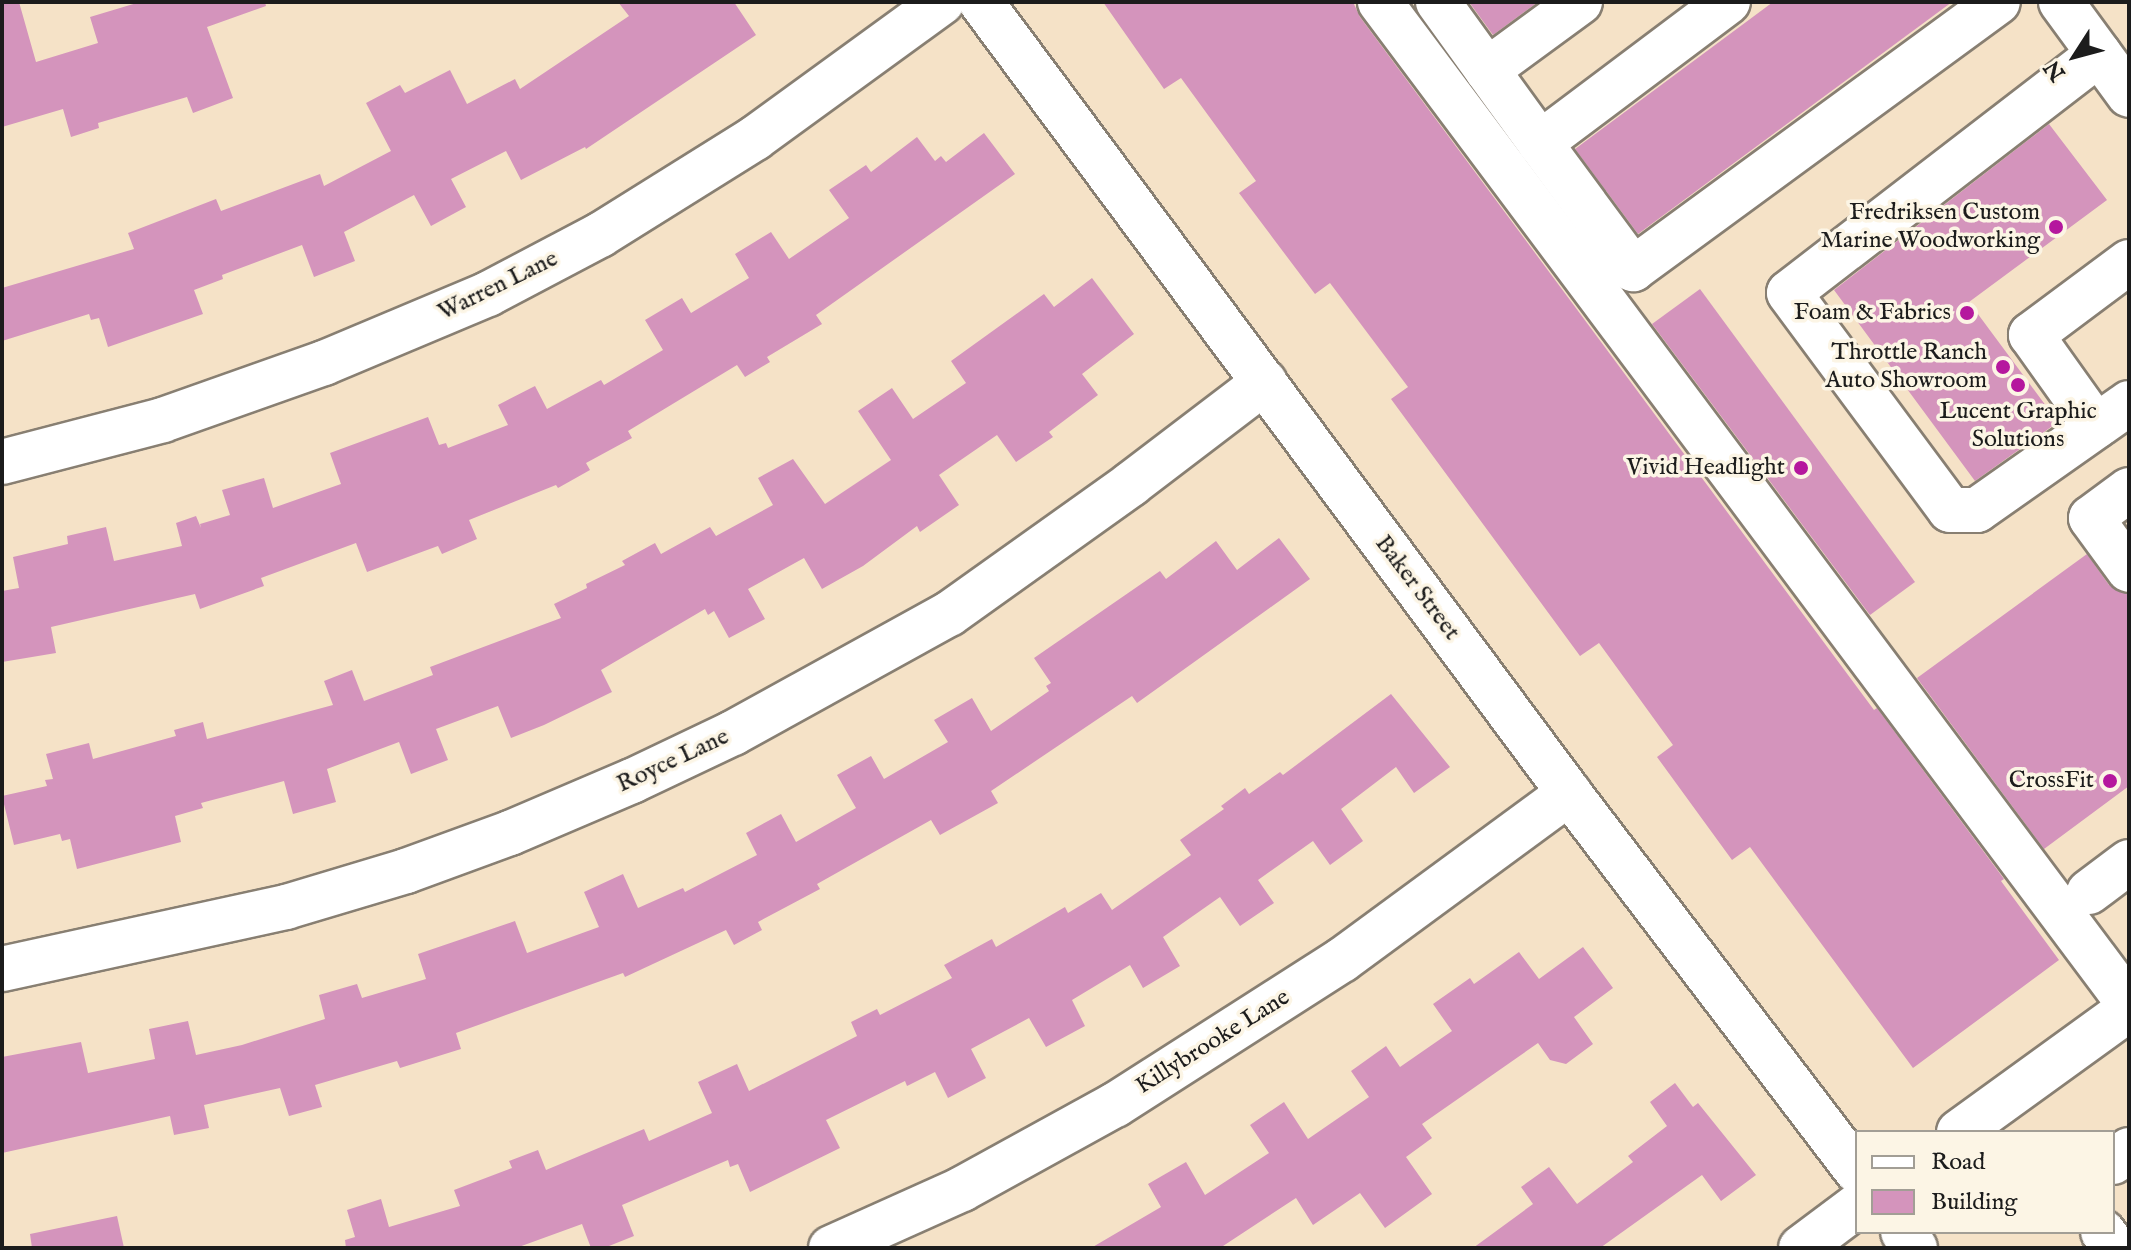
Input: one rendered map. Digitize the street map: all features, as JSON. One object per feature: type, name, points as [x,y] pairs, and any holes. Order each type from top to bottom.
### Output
[{"type":"street","name":"Warren Lane","points":[[2,462],[163,420],[324,363],[488,294],[600,235],[755,138],[942,2]]},
{"type":"street","name":"Baker Street","points":[[981,2],[1569,793],[1855,1168]]},
{"type":"street","points":[[1380,2],[2129,1006],[1962,1130]]},
{"type":"street","points":[[1438,2],[1633,269],[1998,2]]},
{"type":"street","points":[[1487,70],[1580,2]]},
{"type":"street","points":[[1540,143],[1728,2]]},
{"type":"street","points":[[2061,2],[2129,95]]},
{"type":"street","points":[[2099,54],[1789,293],[1950,510],[1977,510],[2112,414],[2031,335],[2129,262]]},
{"type":"street","name":"Royce Lane","points":[[2,969],[286,907],[406,871],[510,833],[661,767],[802,697],[949,614],[1131,484],[1265,382]]},
{"type":"street","points":[[2129,490],[2091,518],[2129,570]]},
{"type":"street","name":"Killybrooke Lane","points":[[831,1248],[962,1189],[1115,1105],[1342,960],[1569,793]]},
{"type":"street","points":[[2089,892],[2129,862]]},
{"type":"street","points":[[1801,1248],[1855,1208]]},
{"type":"building","points":[[2,2],[19,2],[36,62],[98,43],[90,17],[140,2],[265,2],[266,6],[207,27],[233,98],[193,113],[187,97],[98,123],[99,128],[71,137],[63,109],[2,127]]},
{"type":"building","points":[[618,2],[734,2],[756,35],[586,149],[521,180],[506,151],[451,179],[466,207],[431,226],[414,195],[344,232],[355,261],[314,277],[302,245],[222,275],[223,279],[194,290],[203,314],[108,347],[99,318],[91,320],[89,314],[2,341],[2,288],[134,249],[128,233],[216,199],[221,211],[320,174],[324,186],[391,151],[366,103],[400,85],[405,93],[450,70],[467,104],[515,79],[520,89],[629,16]]},
{"type":"building","points":[[1103,2],[1353,2],[1360,17],[1874,710],[1877,708],[2004,879],[2001,881],[2059,960],[1913,1068],[1750,847],[1732,860],[1657,757],[1673,745],[1599,643],[1580,656],[1391,399],[1408,387],[1330,283],[1315,294],[1239,193],[1256,181],[1181,78],[1164,89]]},
{"type":"building","points":[[1469,2],[1538,2],[1493,35]]},
{"type":"building","points":[[1773,2],[1952,2],[1638,234],[1575,149]]},
{"type":"building","points":[[2049,124],[2107,200],[1969,302],[2058,422],[1975,481],[1834,290]]},
{"type":"building","points":[[984,133],[1015,174],[816,315],[822,324],[767,357],[770,362],[745,377],[737,365],[628,431],[632,438],[586,463],[590,470],[558,488],[556,485],[469,520],[477,539],[442,554],[438,546],[367,572],[356,543],[261,578],[264,586],[200,609],[195,594],[51,627],[56,653],[2,662],[2,591],[19,588],[13,557],[68,544],[67,536],[106,527],[114,561],[182,546],[176,523],[196,516],[201,528],[200,524],[230,515],[222,490],[264,478],[273,508],[341,484],[330,453],[428,417],[439,445],[446,443],[448,448],[508,425],[498,405],[535,386],[547,409],[601,380],[604,385],[663,350],[645,320],[682,298],[691,313],[749,278],[735,254],[771,232],[789,259],[849,218],[829,190],[866,165],[871,172],[917,137],[935,161],[941,156],[946,162]]},
{"type":"building","points":[[1092,278],[1134,334],[1082,374],[1098,395],[1049,432],[1053,437],[1016,462],[997,435],[939,475],[959,505],[920,532],[917,526],[863,566],[822,589],[804,558],[748,589],[765,619],[729,638],[714,611],[708,615],[705,609],[601,670],[612,692],[544,725],[511,738],[498,706],[436,729],[448,760],[411,774],[399,742],[327,769],[336,802],[293,814],[284,781],[201,803],[203,808],[175,816],[181,842],[77,869],[70,839],[62,841],[60,834],[14,845],[2,796],[47,786],[45,780],[53,779],[46,754],[89,743],[93,759],[176,736],[174,730],[203,722],[207,739],[333,705],[324,681],[352,670],[364,701],[433,675],[430,667],[561,618],[554,604],[587,588],[586,584],[625,565],[622,561],[655,543],[661,554],[710,527],[716,536],[773,505],[758,478],[793,459],[825,504],[891,460],[858,411],[892,388],[913,419],[966,383],[951,361],[1044,294],[1054,307]]},
{"type":"building","points":[[1700,289],[1915,582],[1870,615],[1652,324]]},
{"type":"building","points":[[1279,538],[1310,579],[1137,703],[1132,696],[991,791],[998,803],[940,835],[931,820],[817,884],[820,889],[758,922],[762,930],[734,945],[726,930],[625,977],[623,973],[456,1033],[461,1049],[400,1068],[397,1061],[315,1085],[322,1107],[289,1116],[280,1088],[204,1105],[209,1128],[174,1135],[170,1116],[2,1153],[2,1057],[81,1042],[88,1073],[155,1059],[149,1029],[188,1021],[196,1055],[242,1045],[325,1019],[319,995],[357,984],[362,998],[426,979],[418,954],[515,921],[527,953],[599,927],[584,892],[623,874],[638,908],[683,888],[685,892],[757,855],[746,833],[781,814],[796,842],[856,808],[837,775],[871,756],[884,779],[948,742],[934,720],[972,698],[991,731],[1049,691],[1046,686],[1051,683],[1034,658],[1160,571],[1166,579],[1216,541],[1237,570]]},
{"type":"building","points":[[2087,554],[2109,585],[2129,595],[2129,786],[2044,849],[1917,678]]},
{"type":"building","points":[[1391,694],[1450,767],[1414,793],[1396,767],[1341,809],[1363,841],[1330,865],[1313,841],[1258,880],[1274,903],[1240,926],[1220,897],[1163,937],[1180,966],[1143,988],[1130,965],[1072,1000],[1085,1026],[1046,1047],[1029,1018],[971,1049],[986,1078],[948,1098],[935,1072],[907,1086],[905,1081],[826,1120],[840,1148],[750,1192],[738,1164],[730,1167],[728,1160],[622,1205],[634,1236],[604,1248],[591,1248],[582,1224],[516,1248],[346,1248],[345,1240],[355,1237],[347,1210],[381,1199],[389,1227],[460,1206],[454,1190],[512,1168],[509,1161],[538,1150],[546,1170],[644,1129],[649,1141],[712,1113],[698,1082],[737,1064],[749,1091],[857,1036],[851,1022],[877,1009],[880,1015],[952,978],[944,965],[992,939],[996,947],[1065,907],[1068,913],[1101,893],[1112,910],[1191,855],[1180,840],[1224,809],[1221,806],[1245,788],[1249,794],[1280,772],[1283,775]]},
{"type":"building","points":[[1583,947],[1613,988],[1574,1017],[1593,1044],[1566,1064],[1550,1060],[1538,1043],[1422,1124],[1432,1138],[1406,1157],[1432,1194],[1385,1228],[1360,1193],[1313,1225],[1296,1198],[1220,1248],[1091,1248],[1161,1207],[1148,1184],[1186,1162],[1205,1195],[1269,1153],[1250,1125],[1284,1102],[1308,1139],[1369,1097],[1351,1071],[1386,1046],[1400,1067],[1452,1031],[1433,1004],[1470,978],[1474,984],[1519,952],[1539,979]]},
{"type":"building","points":[[1675,1083],[1693,1107],[1698,1103],[1756,1175],[1721,1201],[1702,1175],[1600,1248],[1473,1248],[1533,1204],[1521,1187],[1549,1167],[1577,1204],[1633,1162],[1628,1156],[1667,1126],[1650,1102]]},
{"type":"building","points":[[117,1216],[124,1248],[32,1248],[30,1234]]},
{"type":"place","name":"Fredriksen Custom Marine Woodworking","points":[[2056,227]]},
{"type":"place","name":"Foam & Fabrics","points":[[1967,313]]},
{"type":"place","name":"Throttle Ranch Auto Showroom","points":[[2003,367]]},
{"type":"place","name":"Lucent Graphic Solutions","points":[[2018,385]]},
{"type":"place","name":"Vivid Headlight","points":[[1801,468]]},
{"type":"place","name":"CrossFit","points":[[2110,781]]}]
